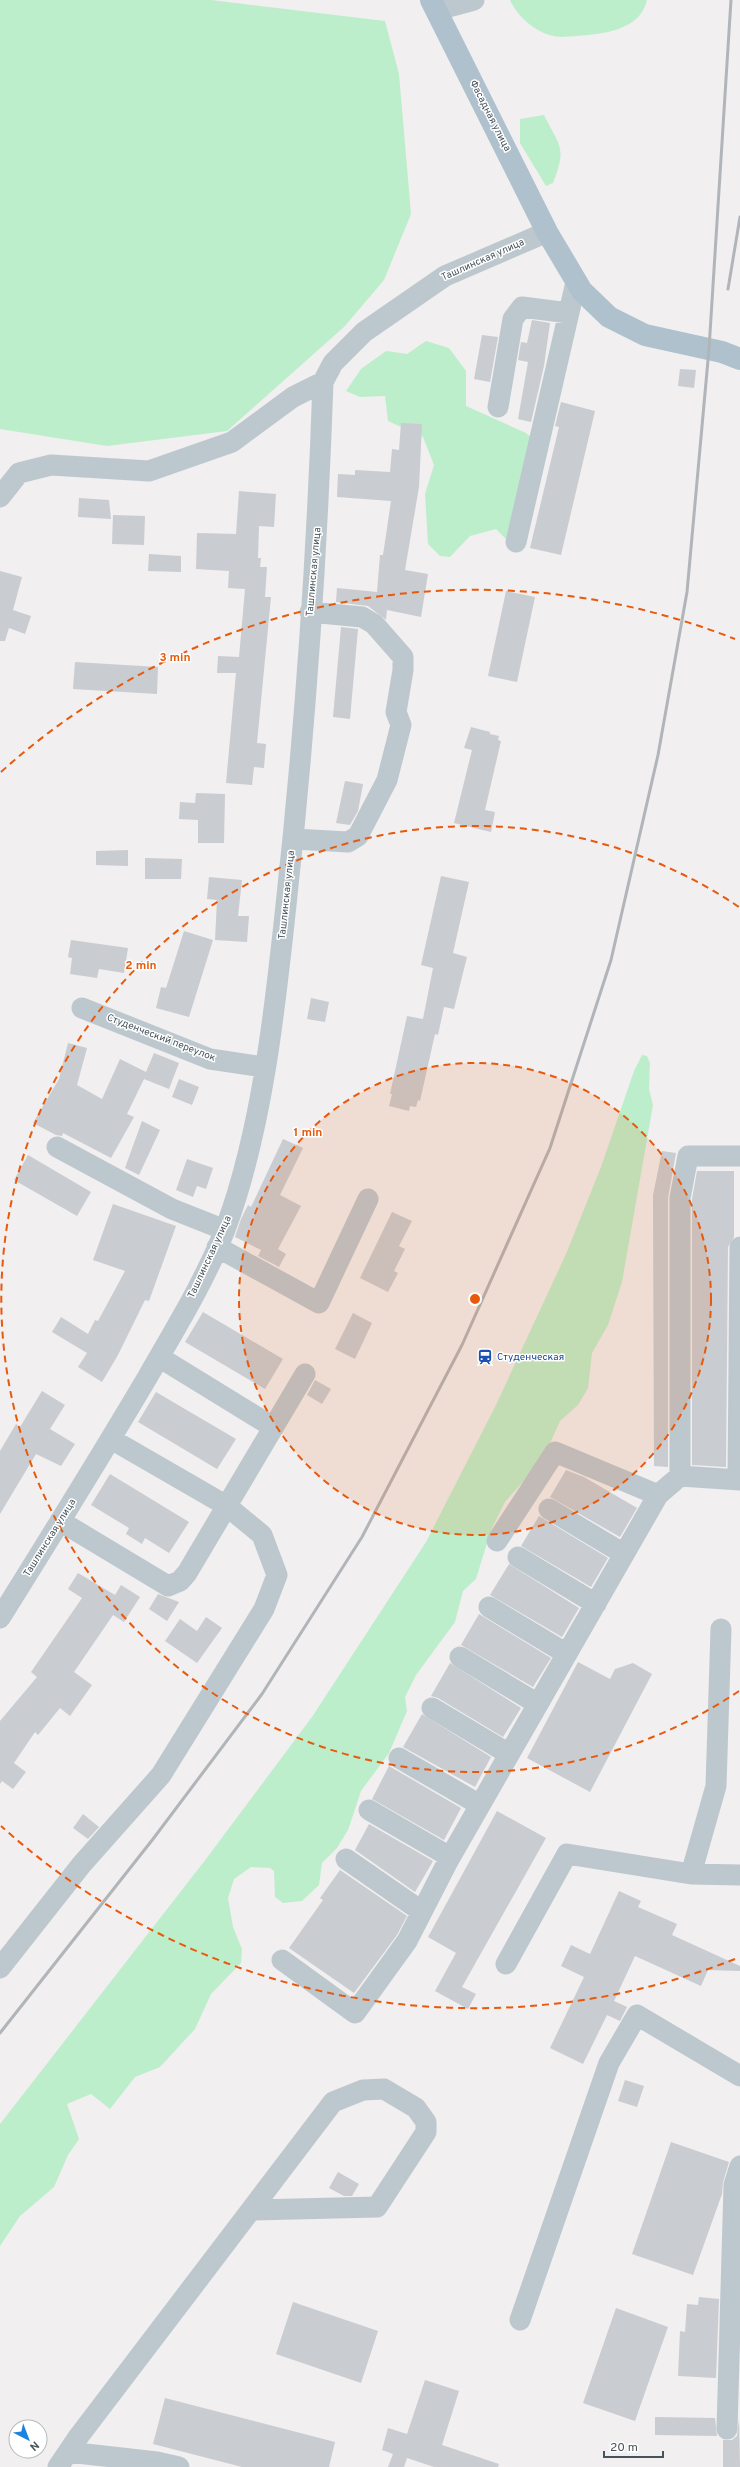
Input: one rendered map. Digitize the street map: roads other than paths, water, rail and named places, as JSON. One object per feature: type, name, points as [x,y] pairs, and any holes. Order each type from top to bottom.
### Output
[{"type":"main road","name":"Фасадная улица","points":[[434,5],[547,232],[582,291],[610,317],[645,335],[722,352],[740,359]]},
{"type":"street","points":[[434,5],[474,0]]},
{"type":"street","name":"Ташлинская улица","points":[[0,1618],[111,1439],[159,1357],[221,1239],[239,1188],[250,1148],[281,952],[294,839],[318,519],[323,382],[332,363],[364,332],[438,281],[547,232]]},
{"type":"street","points":[[516,542],[576,282]]},
{"type":"street","points":[[498,407],[513,319],[522,307],[569,313]]},
{"type":"street","points":[[0,497],[19,473],[52,465],[149,471],[232,442],[293,397],[323,382]]},
{"type":"street","points":[[294,839],[348,842],[358,836],[387,780],[401,725],[396,712],[403,670],[403,657],[374,624],[362,617],[310,612]]},
{"type":"street","name":"Студенческий переулок","points":[[82,1008],[210,1059],[264,1067]]},
{"type":"street","points":[[57,1147],[172,1210],[221,1239],[319,1303],[368,1199]]},
{"type":"street","points":[[680,1476],[680,1198],[688,1156],[740,1156]]},
{"type":"street","points":[[282,1960],[355,2013],[407,1941],[421,1911],[450,1857],[658,1495],[680,1476],[739,1480],[740,1247]]},
{"type":"street","points":[[159,1357],[273,1427]]},
{"type":"street","points":[[60,1521],[168,1586],[180,1581],[187,1574],[305,1374]]},
{"type":"street","points":[[0,1968],[82,1864],[162,1775],[264,1609],[277,1575],[262,1535],[227,1506],[111,1439]]},
{"type":"street","points":[[497,1541],[555,1452],[658,1495]]},
{"type":"street","points":[[549,1509],[624,1554]]},
{"type":"street","points":[[518,1557],[596,1604]]},
{"type":"street","points":[[489,1607],[566,1654]]},
{"type":"street","points":[[691,1874],[716,1786],[721,1629]]},
{"type":"street","points":[[460,1657],[538,1704]]},
{"type":"street","points":[[432,1708],[509,1754]]},
{"type":"street","points":[[399,1758],[480,1805]]},
{"type":"street","points":[[370,1810],[450,1857]]},
{"type":"street","points":[[506,1964],[567,1854],[691,1874],[740,1875]]},
{"type":"street","points":[[346,1859],[421,1911]]},
{"type":"street","points":[[520,2320],[609,2064],[637,2015],[740,2076]]},
{"type":"street","points":[[63,2459],[333,2102],[363,2090],[384,2088],[416,2108],[426,2122],[426,2132],[377,2207],[252,2210]]},
{"type":"street","points":[[727,2429],[734,2185],[740,2166]]},
{"type":"street","points":[[63,2459],[157,2462],[179,2467]]},
{"type":"railway","points":[[0,2033],[153,1839],[262,1694],[362,1537],[462,1345],[550,1148],[611,960],[658,755],[687,592],[709,349],[731,0]]},
{"type":"railway","points":[[728,289],[740,217]]},
{"type":"place","name":"Студенческая","points":[[485,1357]]}]
